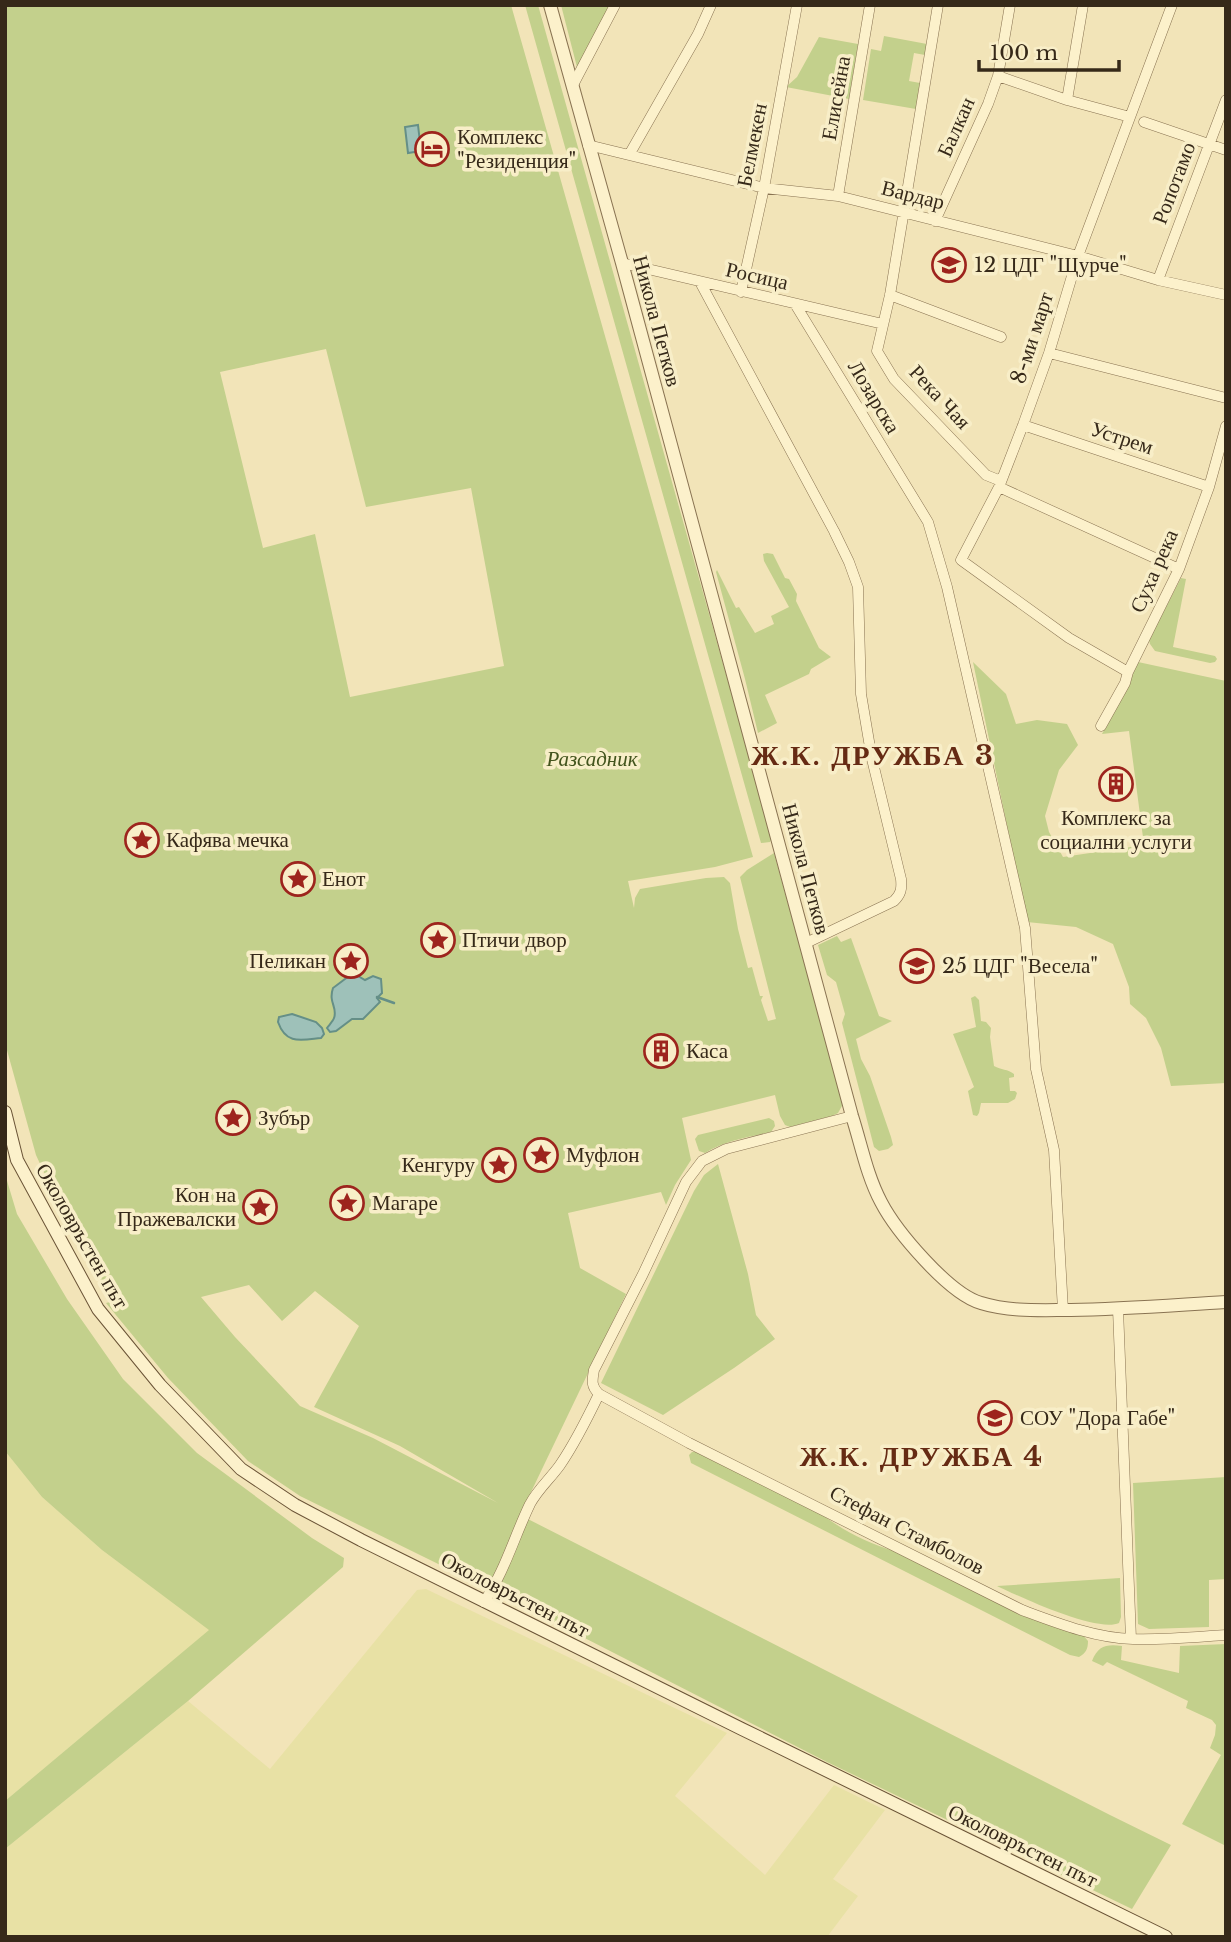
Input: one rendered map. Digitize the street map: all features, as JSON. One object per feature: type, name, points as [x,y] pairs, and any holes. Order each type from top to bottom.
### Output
[{"type":"street","name":"Никола Петков","points":[[550,5],[852,1116],[880,1202],[898,1228],[939,1275],[961,1293],[979,1303],[1023,1310],[1063,1310],[1226,1302]]},
{"type":"street","points":[[573,85],[615,5]]},
{"type":"street","points":[[629,155],[698,34],[711,5]]},
{"type":"street","name":"Белмекен","points":[[741,292],[764,188],[797,5]]},
{"type":"street","name":"Елисейна","points":[[838,196],[870,5]]},
{"type":"street","points":[[883,324],[938,5]]},
{"type":"street","name":"Балкан","points":[[935,221],[998,76],[1010,5]]},
{"type":"street","points":[[1067,100],[1083,5]]},
{"type":"street","name":"8-ми март","points":[[1128,672],[1069,638],[961,560],[1000,484],[1023,425],[1079,256],[1172,5]]},
{"type":"street","points":[[998,76],[1067,100],[1130,117]]},
{"type":"street","name":"Ропотамо","points":[[1158,280],[1226,100]]},
{"type":"street","points":[[1144,122],[1226,150]]},
{"type":"street","name":"Вардар","points":[[588,145],[764,188],[838,196],[1079,256],[1158,280],[1226,295]]},
{"type":"street","name":"Росица","points":[[622,263],[883,324]]},
{"type":"street","points":[[700,282],[834,531],[858,587],[861,694],[872,759],[902,889],[894,901],[806,943]]},
{"type":"street","points":[[890,295],[1001,337]]},
{"type":"street","name":"Лозарска","points":[[796,304],[928,522],[947,587],[1025,928],[1036,1069],[1054,1150],[1063,1310]]},
{"type":"street","name":"Река Чая","points":[[883,324],[877,351],[894,379],[986,475],[1179,569]]},
{"type":"street","points":[[1049,353],[1226,398]]},
{"type":"street","name":"Устрем","points":[[1023,425],[1209,487]]},
{"type":"street","name":"Суха река","points":[[1101,726],[1125,683],[1179,569],[1209,487],[1226,426]]},
{"type":"street","name":"Околовръстен път","points":[[5,1112],[17,1160],[98,1309],[160,1385],[241,1469],[295,1505],[484,1602],[1166,1937]]},
{"type":"street","points":[[484,1602],[505,1566],[531,1502],[576,1442],[599,1394],[592,1383],[594,1370],[686,1182],[702,1161],[726,1149],[852,1116]]},
{"type":"street","points":[[1118,1309],[1131,1639]]},
{"type":"street","name":"Стефан Стамболов","points":[[599,1394],[689,1443],[1022,1610],[1099,1635],[1131,1639],[1226,1635]]},
{"type":"shaded area","points":[[5,1451],[42,1497],[102,1550],[210,1630],[5,1801]]},
{"type":"shaded area","points":[[426,1589],[727,1733],[675,1796],[765,1875],[834,1785],[885,1810],[833,1879],[858,1896],[827,1937],[5,1937],[5,1849],[188,1701],[270,1769],[417,1590]]},
{"type":"green space","name":"Разсадник","points":[[5,5],[511,5],[753,857],[715,867],[628,881],[634,908],[640,889],[724,877],[730,883],[748,968],[752,967],[760,996],[763,996],[761,1000],[768,1021],[776,1019],[740,877],[774,853],[843,1104],[838,1113],[832,1116],[790,1127],[785,1125],[780,1116],[775,1095],[682,1118],[691,1160],[666,1205],[661,1192],[568,1213],[580,1268],[626,1294],[520,1515],[1171,1845],[1132,1909],[827,1762],[485,1587],[300,1496],[248,1461],[168,1378],[106,1303],[114,1301],[104,1288],[58,1203],[36,1155],[5,1043]],"holes":[[[326,349],[366,507],[471,488],[504,666],[350,697],[315,534],[263,548],[220,372]],[[249,1285],[282,1321],[315,1291],[359,1326],[314,1407],[400,1446],[498,1503],[373,1438],[300,1406],[201,1297]]]},
{"type":"green space","points":[[525,5],[538,5],[772,838],[770,842],[761,843]]},
{"type":"green space","points":[[561,5],[610,5],[578,71]]},
{"type":"green space","points":[[884,36],[927,44],[925,55],[914,53],[909,81],[920,83],[916,109],[863,100],[871,49],[881,51]]},
{"type":"green space","points":[[819,37],[858,44],[849,99],[786,87],[797,77]]},
{"type":"green space","points":[[763,554],[773,554],[785,578],[789,579],[797,594],[796,601],[819,648],[831,657],[811,669],[809,674],[765,695],[777,723],[758,733],[716,572],[717,570],[736,608],[739,607],[755,633],[774,624],[771,616],[789,607],[764,561]]},
{"type":"green space","points":[[1181,578],[1186,579],[1173,647],[1215,656],[1215,662],[1155,651],[1150,644],[1149,640]]},
{"type":"green space","points":[[973,662],[1006,694],[1016,724],[1037,720],[1067,724],[1078,745],[1059,770],[1045,816],[1049,832],[1063,857],[1144,845],[1129,731],[1102,734],[1138,662],[1226,681],[1226,1083],[1171,1086],[1161,1048],[1146,1018],[1130,1004],[1129,987],[1113,944],[1076,927],[1027,922]]},
{"type":"green space","points":[[837,936],[841,942],[851,938],[879,1016],[892,1021],[856,1039],[893,1145],[879,1151],[874,1147],[842,1023],[845,1014],[836,982],[827,975],[818,945]]},
{"type":"green space","points":[[975,996],[979,1000],[981,1021],[991,1028],[994,1066],[1014,1074],[1014,1077],[1009,1078],[1010,1091],[1017,1093],[1015,1099],[1008,1103],[981,1103],[977,1116],[973,1115],[968,1091],[974,1087],[953,1034],[976,1027],[971,998]]},
{"type":"green space","points":[[769,1118],[774,1121],[775,1126],[771,1132],[728,1142],[705,1153],[699,1151],[695,1139],[698,1135]]},
{"type":"green space","points":[[718,1164],[748,1274],[756,1315],[775,1339],[663,1415],[601,1383],[694,1191],[704,1175]]},
{"type":"green space","points":[[5,1174],[17,1214],[67,1299],[123,1379],[197,1453],[312,1538],[344,1558],[343,1567],[188,1701],[5,1849],[5,1801],[209,1630],[102,1550],[42,1497],[5,1451]]},
{"type":"green space","points":[[692,1452],[824,1516],[858,1537],[895,1551],[1023,1616],[1083,1635],[1088,1641],[1086,1651],[1079,1657],[1070,1655],[691,1463],[689,1455]]},
{"type":"green space","points":[[1226,1477],[1226,1579],[1209,1580],[1209,1627],[1149,1629],[1138,1624],[1133,1483]]},
{"type":"green space","points":[[1120,1578],[1121,1617],[1119,1623],[1108,1625],[1077,1619],[997,1586]]},
{"type":"green space","points":[[1226,1644],[1226,1846],[1182,1824],[1221,1755],[1210,1748],[1216,1725],[1212,1720],[1186,1708],[1188,1701],[1107,1662],[1103,1666],[1092,1661],[1103,1647],[1122,1646],[1121,1660],[1179,1673],[1180,1646]]},
{"type":"water","points":[[418,125],[421,151],[408,153],[405,127]]},
{"type":"water","points":[[353,973],[365,980],[373,976],[381,979],[382,993],[377,998],[380,1002],[363,1019],[352,1019],[336,1031],[330,1032],[327,1028],[335,1014],[333,988]]},
{"type":"water","points":[[292,1014],[316,1022],[324,1034],[321,1038],[307,1040],[290,1038],[278,1022],[279,1017]]},
{"type":"waterway","points":[[377,997],[394,1003]]},
{"type":"place","name":"Комплекс \"Резиденция\"","points":[[432,149]]},
{"type":"place","name":"12 ЦДГ \"Щурче\"","points":[[949,265]]},
{"type":"place","name":"Комплекс за социални услуги","points":[[1116,784]]},
{"type":"place","name":"Кафява мечка","points":[[142,840]]},
{"type":"place","name":"Енот","points":[[298,879]]},
{"type":"place","name":"Птичи двор","points":[[438,940]]},
{"type":"place","name":"Пеликан","points":[[351,961]]},
{"type":"place","name":"25 ЦДГ \"Весела\"","points":[[917,966]]},
{"type":"place","name":"Каса","points":[[661,1051]]},
{"type":"place","name":"Зубър","points":[[233,1118]]},
{"type":"place","name":"Муфлон","points":[[541,1155]]},
{"type":"place","name":"Кенгуру","points":[[499,1165]]},
{"type":"place","name":"Магаре","points":[[347,1203]]},
{"type":"place","name":"Кон на Пражевалски","points":[[260,1207]]},
{"type":"place","name":"СОУ \"Дора Габе\"","points":[[995,1418]]},
{"type":"district","name":"Ж.К. ДРУЖБА 3","points":[[873,755]]},
{"type":"district","name":"Ж.К. ДРУЖБА 4","points":[[922,1456]]}]
